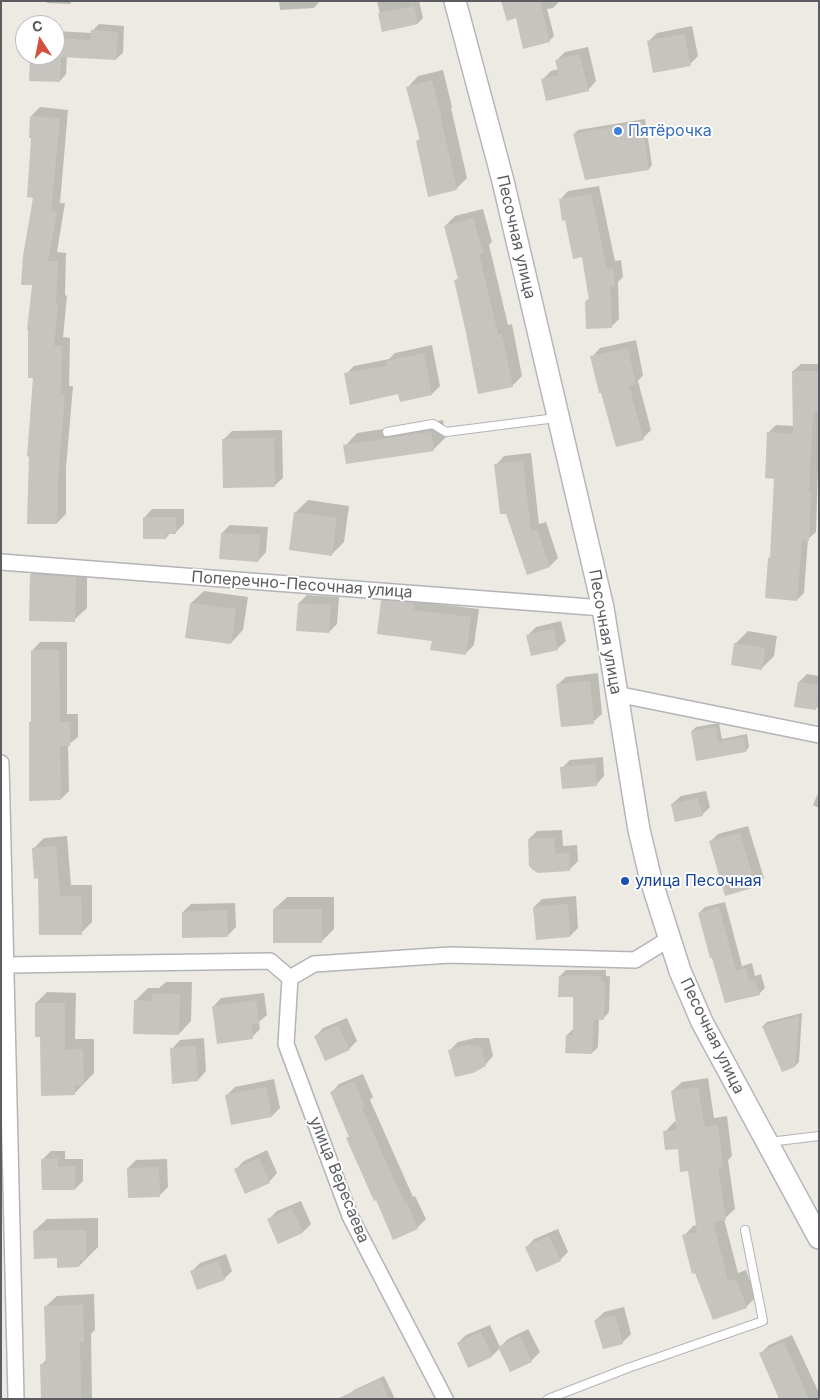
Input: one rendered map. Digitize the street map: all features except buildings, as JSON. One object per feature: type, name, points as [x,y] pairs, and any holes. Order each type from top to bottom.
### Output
[{"type":"main road","name":"Песочная улица","points":[[455,1],[503,181],[603,608],[639,830],[650,880],[668,939],[702,1022],[819,1238]]},
{"type":"street","name":"Поперечно-Песочная улица","points":[[1,562],[603,608]]},
{"type":"street","points":[[616,694],[819,735]]},
{"type":"street","points":[[1,763],[6,965],[4,997],[16,1399]]},
{"type":"street","points":[[6,965],[270,961],[290,978],[314,964],[450,955],[635,960],[668,939]]},
{"type":"street","name":"улица Вересаева","points":[[290,978],[286,1044],[350,1216],[445,1399]]},
{"type":"lane","points":[[386,432],[433,424],[446,432],[558,417]]},
{"type":"lane","points":[[767,1142],[819,1136]]},
{"type":"lane","points":[[548,1399],[628,1368],[763,1321],[745,1230]]},
{"type":"place","name":"Пятёрочка","points":[[618,131]]},
{"type":"place","name":"улица Песочная","points":[[625,881]]}]
